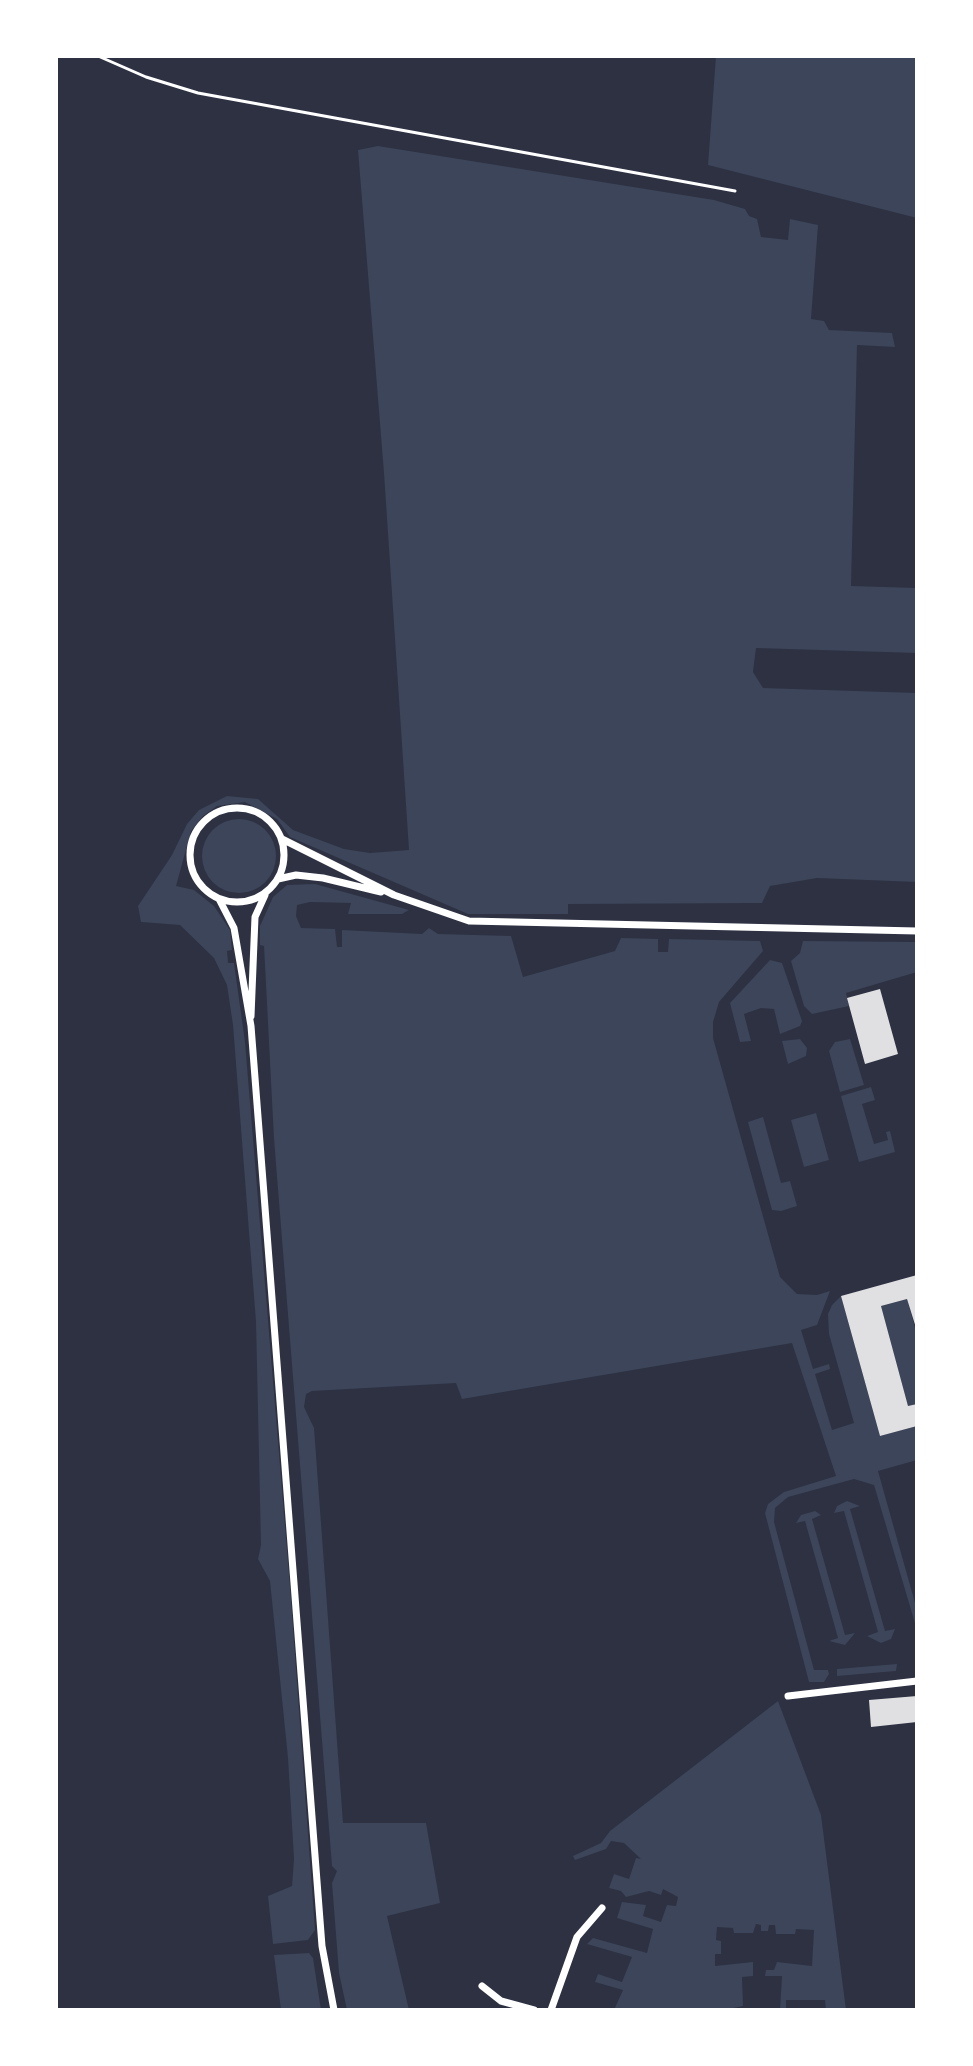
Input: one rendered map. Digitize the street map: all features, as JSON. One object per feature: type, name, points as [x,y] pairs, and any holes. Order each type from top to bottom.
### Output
[{"type":"street","points":[[334,2010],[322,1946],[251,1026],[234,928],[219,899],[202,887],[191,864],[190,850],[201,825],[212,816],[239,808],[265,817],[282,839],[394,895]]},
{"type":"street","points":[[251,1026],[255,917],[284,866],[282,839]]},
{"type":"street","points":[[278,879],[296,875],[323,878],[394,895],[469,921],[917,931]]},
{"type":"street","points":[[219,899],[243,902],[266,893]]},
{"type":"street","points":[[788,1696],[917,1681]]},
{"type":"street","points":[[551,2010],[577,1937],[602,1908]]},
{"type":"street","points":[[482,1986],[501,2001],[534,2010]]},
{"type":"path","points":[[98,56],[146,77],[198,93],[735,191]]},
{"type":"shaded area","points":[[716,56],[917,56],[917,218],[708,165]]},
{"type":"shaded area","points":[[378,146],[714,200],[745,209],[749,216],[757,219],[761,237],[788,240],[790,219],[818,225],[811,319],[824,321],[829,330],[892,333],[895,347],[857,345],[851,586],[917,588],[917,653],[756,648],[753,672],[763,688],[917,693],[917,882],[817,878],[770,886],[762,903],[568,904],[568,914],[468,914],[290,837],[277,819],[245,802],[217,806],[203,816],[191,831],[176,886],[194,890],[214,906],[230,930],[232,950],[227,951],[228,963],[234,963],[245,1042],[290,1587],[315,1930],[308,1940],[273,1944],[268,1896],[292,1886],[294,1859],[288,1758],[270,1581],[258,1559],[261,1545],[256,1322],[233,1025],[227,985],[214,958],[180,925],[141,922],[138,906],[172,855],[187,824],[199,810],[227,796],[258,799],[293,830],[344,849],[370,853],[409,850],[384,473],[358,150]]},
{"type":"shaded area","points":[[246,819],[266,829],[274,842],[274,870],[266,883],[253,891],[232,893],[212,883],[204,870],[202,849],[212,829],[225,821]]},
{"type":"shaded area","points":[[315,884],[409,910],[402,914],[348,914],[351,903],[310,902],[297,905],[296,916],[301,928],[335,929],[337,947],[342,947],[342,930],[422,934],[429,928],[438,934],[511,936],[523,977],[615,951],[621,938],[658,939],[658,952],[668,952],[669,939],[760,941],[763,951],[719,1002],[713,1022],[713,1038],[780,1277],[797,1294],[817,1295],[830,1291],[817,1325],[801,1330],[813,1369],[829,1364],[830,1369],[815,1374],[832,1430],[854,1423],[829,1334],[828,1314],[841,1296],[880,1436],[917,1426],[917,1460],[878,1471],[917,1610],[917,1630],[874,1485],[854,1479],[788,1497],[775,1508],[774,1522],[814,1670],[828,1670],[829,1674],[824,1682],[809,1682],[765,1513],[768,1504],[784,1492],[836,1476],[792,1343],[462,1399],[456,1383],[312,1391],[306,1394],[304,1407],[314,1428],[343,1823],[426,1823],[440,1903],[387,1916],[409,2010],[347,2010],[339,1973],[332,1883],[337,1871],[332,1866],[274,1139],[264,946],[260,945],[260,926],[273,897],[287,885]]},
{"type":"shaded area","points":[[803,941],[917,942],[917,972],[846,993],[849,1006],[812,1014],[804,1006],[791,961],[800,953]]},
{"type":"shaded area","points":[[770,960],[782,963],[802,1021],[800,1026],[780,1034],[774,1009],[761,1008],[744,1014],[751,1041],[740,1042],[730,1003]]},
{"type":"shaded area","points":[[800,1039],[807,1048],[806,1056],[788,1064],[782,1041]]},
{"type":"shaded area","points":[[850,1039],[864,1085],[840,1092],[829,1051],[835,1042]]},
{"type":"shaded area","points":[[871,1087],[875,1100],[862,1104],[874,1144],[888,1140],[886,1132],[890,1131],[895,1152],[859,1162],[841,1096]]},
{"type":"shaded area","points":[[816,1113],[829,1160],[804,1167],[791,1120]]},
{"type":"shaded area","points":[[763,1117],[781,1183],[790,1181],[797,1206],[781,1211],[772,1210],[748,1122]]},
{"type":"shaded area","points":[[907,1299],[917,1335],[917,1404],[908,1406],[881,1306]]},
{"type":"shaded area","points":[[847,1501],[860,1506],[850,1509],[885,1631],[895,1629],[891,1639],[881,1643],[867,1636],[878,1632],[844,1511],[834,1513],[837,1506]]},
{"type":"shaded area","points":[[815,1511],[821,1515],[812,1519],[845,1635],[855,1633],[845,1645],[829,1641],[838,1638],[805,1521],[796,1523],[801,1515]]},
{"type":"shaded area","points":[[897,1664],[896,1671],[837,1676],[837,1669]]},
{"type":"shaded area","points":[[778,1701],[821,1815],[846,2010],[826,2010],[825,2000],[786,2000],[786,2010],[780,2010],[782,1976],[765,1976],[766,1970],[774,1970],[777,1962],[812,1966],[814,1930],[796,1929],[795,1934],[776,1934],[775,1925],[769,1925],[768,1931],[761,1931],[761,1925],[756,1924],[753,1933],[734,1933],[733,1928],[717,1927],[716,1940],[721,1941],[721,1954],[715,1954],[715,1966],[753,1962],[753,1976],[742,1977],[743,2006],[724,2010],[614,2010],[623,1990],[595,1982],[598,1974],[622,1982],[632,1957],[587,1944],[593,1938],[647,1953],[653,1929],[617,1918],[622,1902],[646,1905],[643,1916],[661,1922],[667,1905],[676,1906],[678,1897],[663,1889],[661,1895],[649,1891],[626,1897],[621,1891],[609,1888],[614,1874],[629,1879],[636,1858],[641,1859],[624,1843],[611,1841],[606,1849],[575,1860],[573,1856],[601,1843],[610,1831]]},
{"type":"shaded area","points":[[309,1953],[313,1958],[321,2010],[281,2010],[274,1955]]},
{"type":"building","points":[[880,989],[898,1054],[865,1064],[847,998]]},
{"type":"building","points":[[917,1275],[917,1331],[907,1299],[881,1306],[908,1406],[917,1404],[917,1426],[880,1436],[841,1296]]},
{"type":"building","points":[[917,1696],[917,1722],[871,1727],[869,1700]]}]
